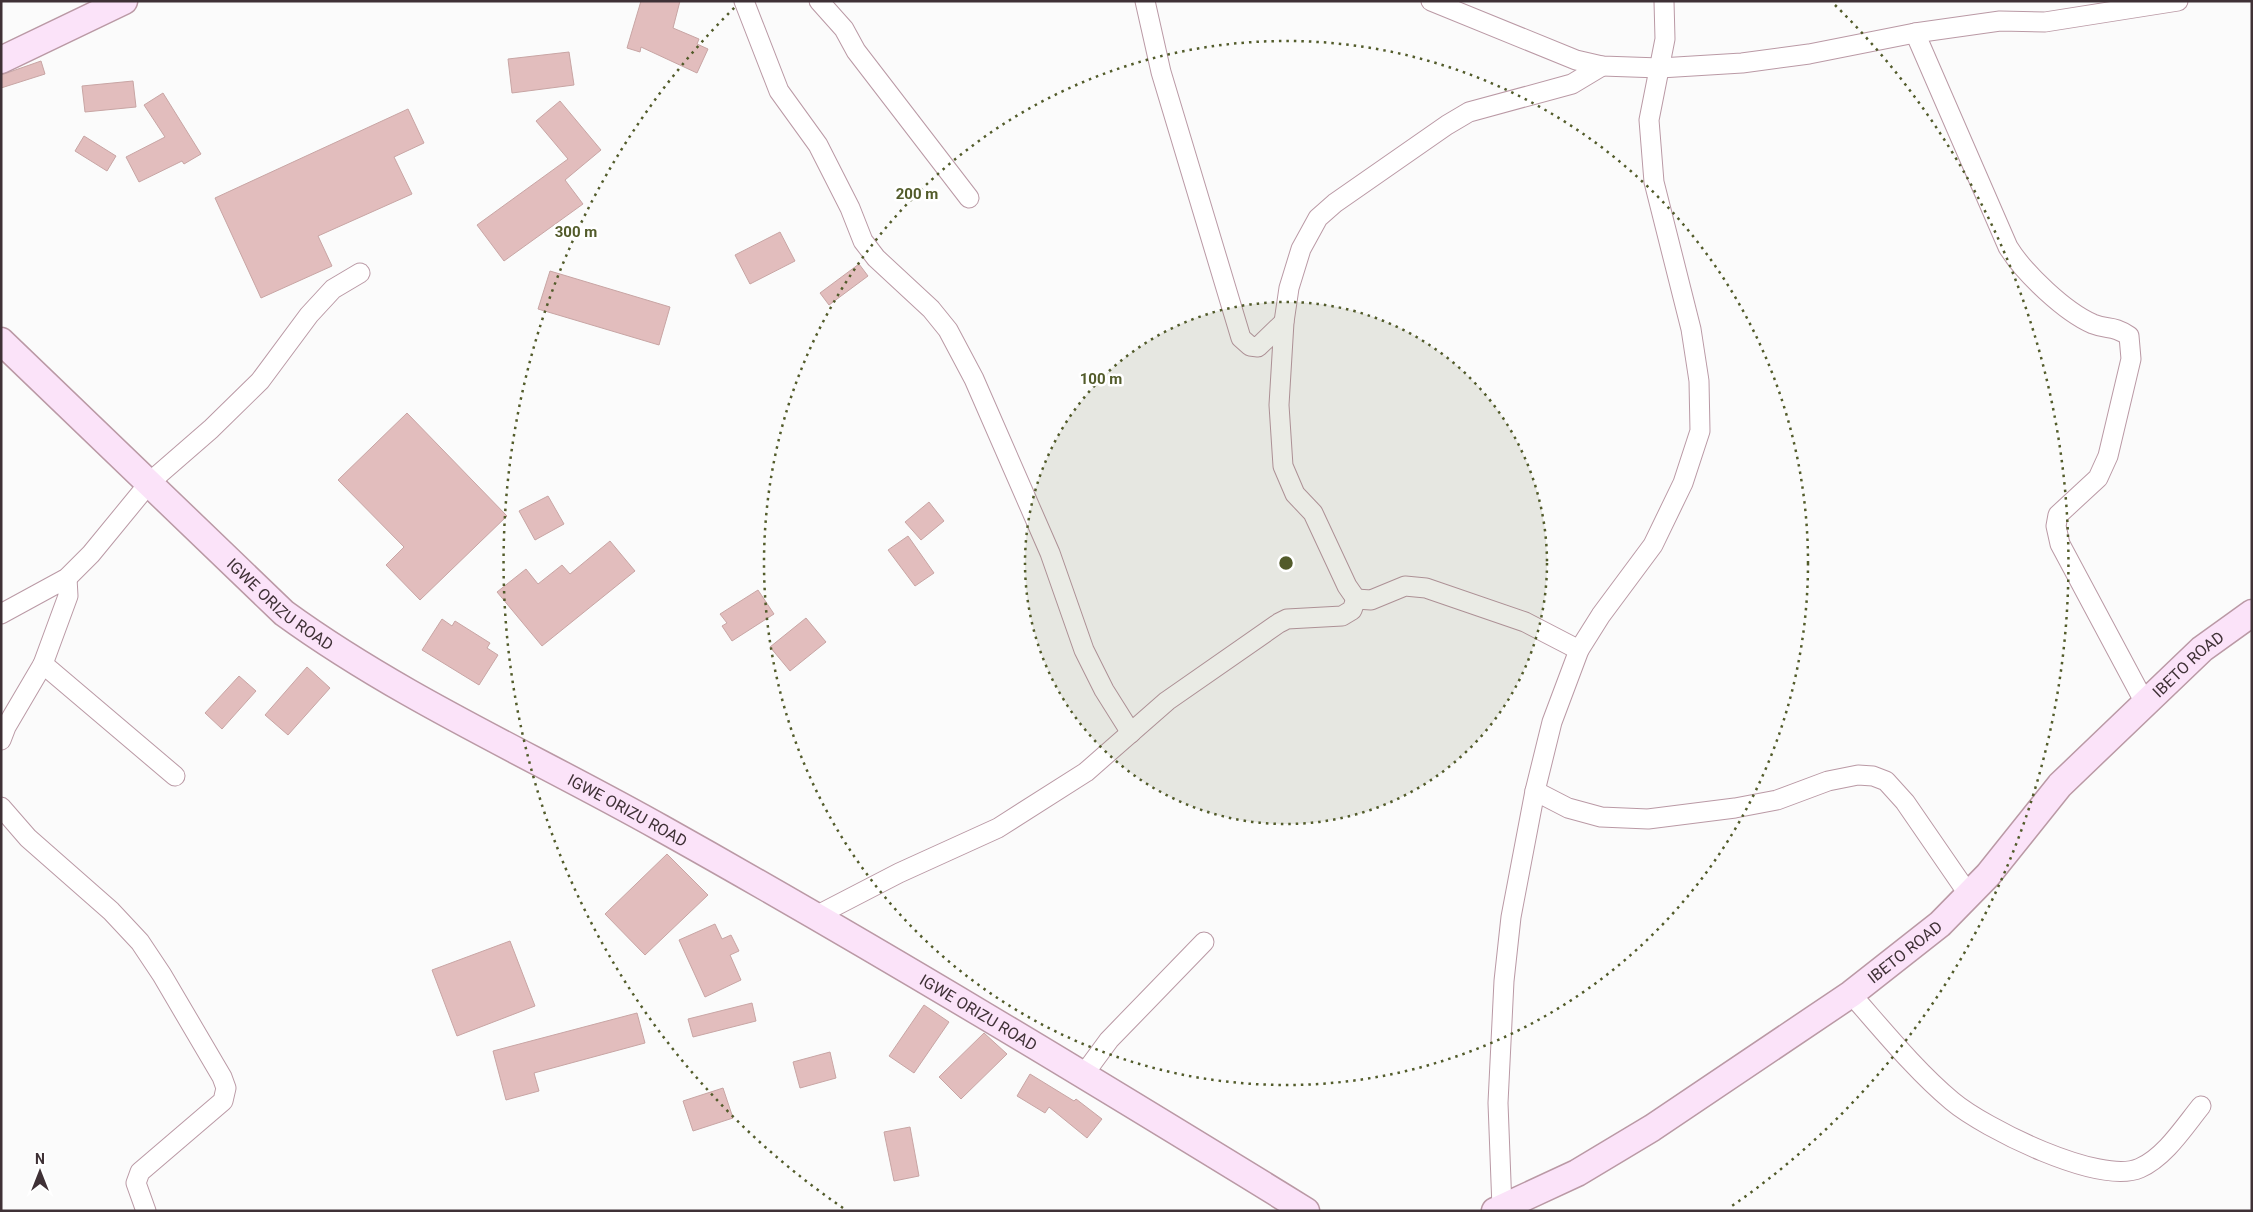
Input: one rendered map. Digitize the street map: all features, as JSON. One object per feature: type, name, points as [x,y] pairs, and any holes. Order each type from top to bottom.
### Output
[{"type":"main road","points":[[1,60],[124,1]]},
{"type":"main road","name":"IGWE ORIZU ROAD","points":[[1,341],[150,482],[284,613],[328,645],[448,713],[660,827],[1084,1074],[1306,1211]]},
{"type":"main road","name":"IBETO ROAD","points":[[1499,1209],[1577,1173],[1652,1128],[1851,994],[1940,924],[1988,875],[2060,785],[2202,648],[2248,620]]},
{"type":"street","points":[[744,1],[779,91],[818,145],[850,208],[863,242],[876,258],[931,309],[948,330],[974,380],[1050,553],[1084,650],[1104,690],[1131,732]]},
{"type":"street","points":[[819,1],[844,29],[856,51],[969,198]]},
{"type":"street","points":[[1145,1],[1161,72],[1240,338],[1250,346],[1258,347],[1284,322]]},
{"type":"street","points":[[1431,1],[1576,60],[1602,66],[1660,68],[1742,63],[1809,54],[1914,33],[2000,21],[2045,22],[2178,1]]},
{"type":"street","points":[[1499,1209],[1498,1103],[1504,981],[1511,917],[1535,791],[1552,722],[1579,650],[1601,615],[1653,545],[1683,482],[1700,431],[1699,381],[1690,329],[1654,182],[1649,120],[1664,38],[1664,1]]},
{"type":"street","points":[[1914,33],[2008,247],[2018,264],[2074,315],[2095,326],[2118,328],[2129,336],[2131,359],[2108,456],[2098,478],[2058,516],[2056,526],[2060,544],[2144,703]]},
{"type":"street","points":[[1356,599],[1313,513],[1295,494],[1283,466],[1279,405],[1284,322],[1288,288],[1301,249],[1318,218],[1335,203],[1469,112],[1572,84],[1602,66]]},
{"type":"street","points":[[1,614],[67,578],[91,554],[150,482],[260,381],[309,315],[333,289],[360,273]]},
{"type":"street","points":[[1,740],[6,727],[43,664],[68,596],[67,578]]},
{"type":"street","points":[[1356,599],[1372,600],[1405,586],[1426,588],[1526,622],[1579,650]]},
{"type":"street","points":[[814,917],[900,873],[998,828],[1086,772],[1167,701],[1279,623],[1287,619],[1342,616],[1352,610],[1356,599]]},
{"type":"street","points":[[43,664],[175,776]]},
{"type":"street","points":[[1535,791],[1568,808],[1601,817],[1648,819],[1735,808],[1777,800],[1828,781],[1858,775],[1873,776],[1886,781],[1905,802],[1968,895]]},
{"type":"street","points":[[1,807],[28,838],[111,911],[140,942],[162,975],[222,1077],[226,1088],[223,1101],[140,1172],[136,1183],[146,1211]]},
{"type":"street","points":[[1084,1074],[1109,1040],[1204,942]]},
{"type":"street","points":[[1851,994],[1902,1052],[1952,1102],[2042,1152],[2087,1168],[2113,1172],[2140,1168],[2169,1147],[2201,1106]]},
{"type":"building","points":[[641,1],[680,1],[673,28],[699,39],[697,44],[708,49],[697,73],[641,47],[640,52],[627,48]]},
{"type":"building","points":[[569,52],[574,85],[512,93],[508,59]]},
{"type":"building","points":[[41,61],[45,74],[1,88],[1,75]]},
{"type":"building","points":[[133,81],[136,107],[85,112],[82,86]]},
{"type":"building","points":[[163,93],[201,154],[184,164],[182,161],[139,182],[126,157],[165,137],[144,105]]},
{"type":"building","points":[[560,101],[601,150],[565,180],[583,204],[504,261],[477,225],[568,159],[536,121]]},
{"type":"building","points":[[408,109],[424,143],[394,157],[412,194],[318,236],[332,266],[261,298],[215,198]]},
{"type":"building","points":[[84,136],[116,156],[107,171],[75,151]]},
{"type":"building","points":[[780,232],[795,261],[750,284],[735,255]]},
{"type":"building","points":[[859,264],[868,276],[829,305],[820,293]]},
{"type":"building","points":[[550,271],[670,307],[659,345],[538,309]]},
{"type":"building","points":[[407,413],[507,516],[420,600],[386,565],[404,547],[338,480]]},
{"type":"building","points":[[548,496],[564,524],[535,540],[519,511]]},
{"type":"building","points":[[929,502],[944,521],[921,540],[905,522]]},
{"type":"building","points":[[908,536],[934,573],[915,586],[888,550]]},
{"type":"building","points":[[610,541],[635,571],[542,646],[497,592],[526,569],[538,584],[562,565],[570,574]]},
{"type":"building","points":[[758,590],[774,614],[732,641],[722,626],[727,623],[720,614]]},
{"type":"building","points":[[806,618],[826,642],[790,671],[770,647]]},
{"type":"building","points":[[442,619],[452,626],[455,621],[490,643],[487,648],[498,655],[479,685],[422,650]]},
{"type":"building","points":[[307,667],[330,688],[288,735],[265,715]]},
{"type":"building","points":[[239,676],[256,691],[222,729],[205,713]]},
{"type":"building","points":[[667,854],[708,895],[645,955],[605,914]]},
{"type":"building","points":[[715,924],[722,939],[731,935],[739,951],[730,955],[741,980],[705,997],[679,940]]},
{"type":"building","points":[[510,941],[535,1006],[457,1036],[432,970]]},
{"type":"building","points":[[752,1003],[756,1021],[693,1037],[688,1019]]},
{"type":"building","points":[[924,1005],[949,1022],[914,1073],[889,1056]]},
{"type":"building","points":[[637,1013],[645,1043],[534,1073],[539,1091],[506,1100],[493,1051]]},
{"type":"building","points":[[984,1033],[1007,1054],[961,1099],[939,1077]]},
{"type":"building","points":[[830,1052],[836,1078],[800,1088],[793,1062]]},
{"type":"building","points":[[1030,1074],[1074,1101],[1076,1099],[1102,1119],[1087,1138],[1049,1107],[1045,1113],[1017,1096]]},
{"type":"building","points":[[723,1088],[733,1118],[693,1131],[683,1101]]},
{"type":"building","points":[[910,1127],[919,1176],[894,1181],[884,1132]]}]
